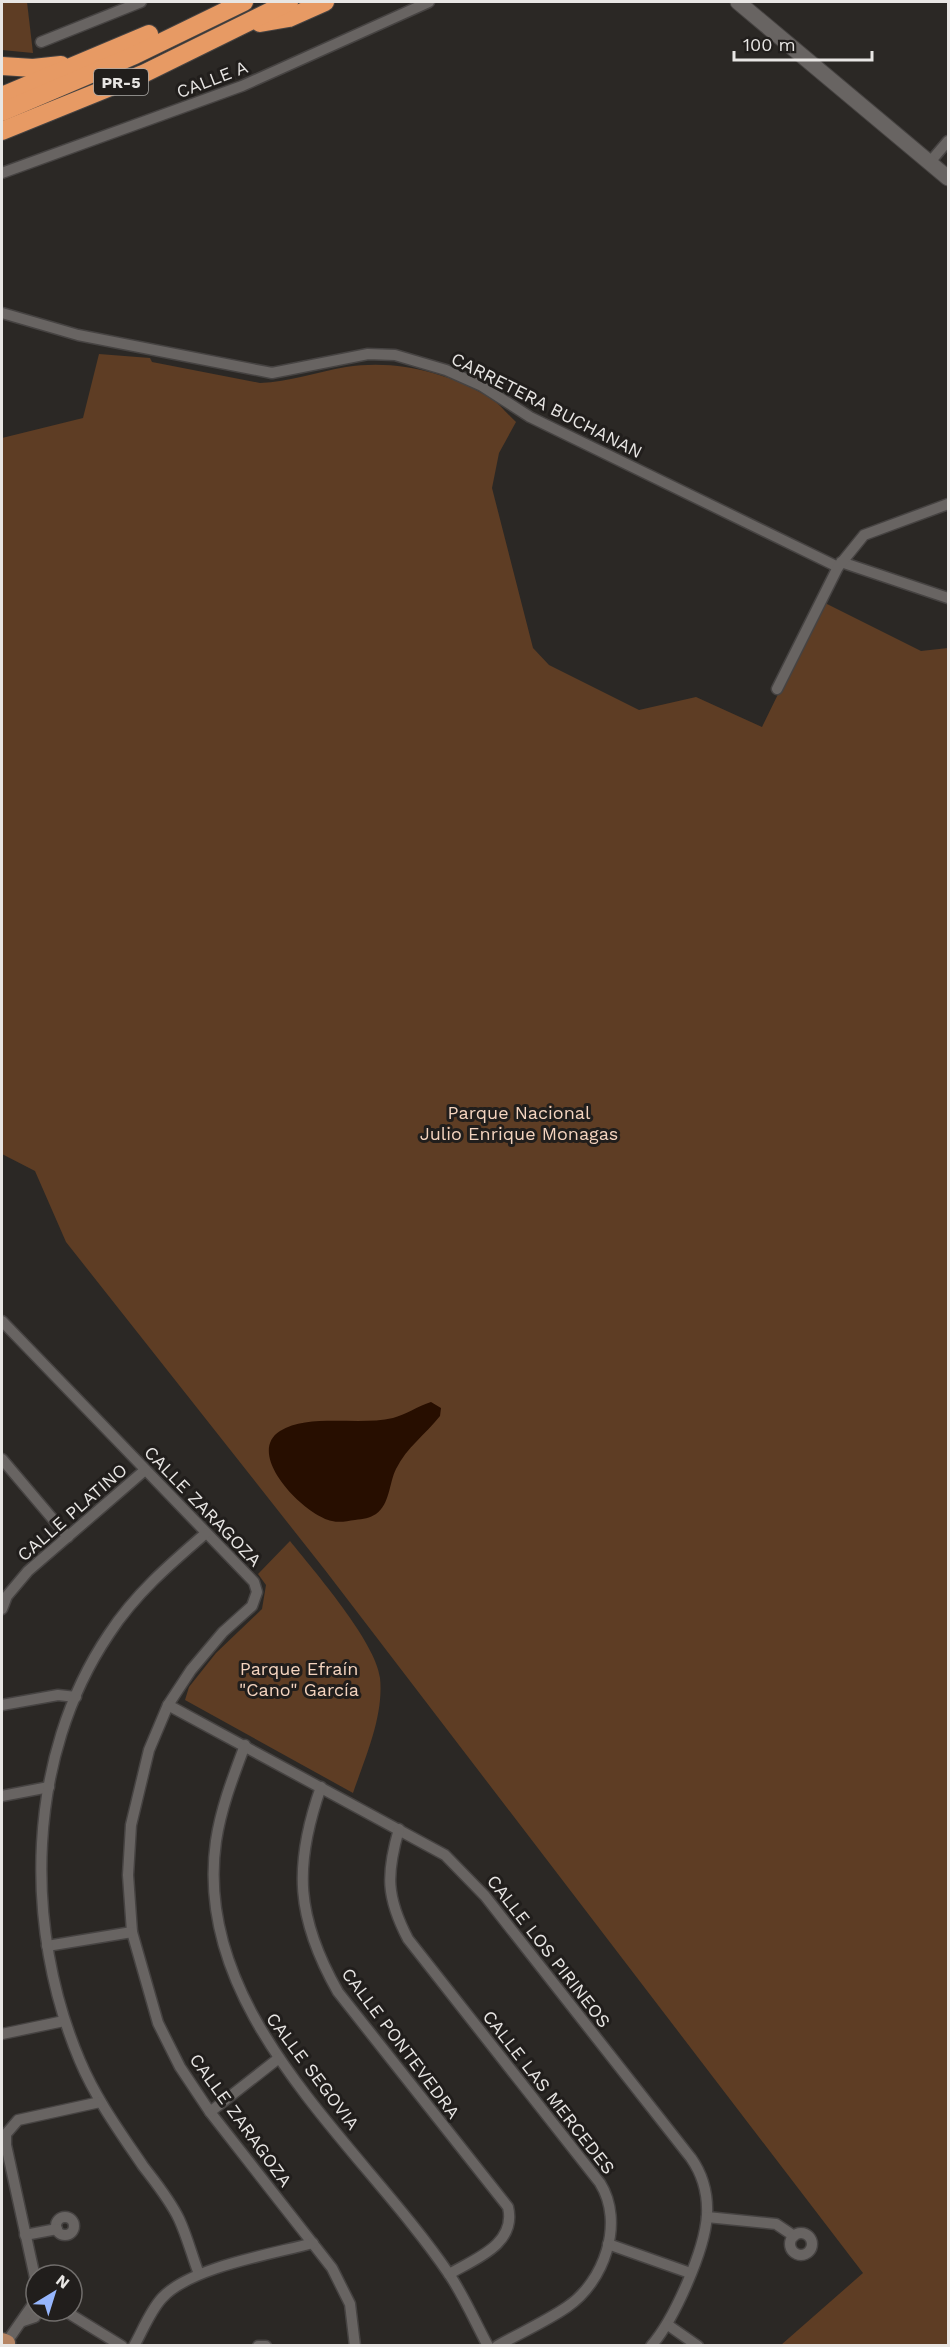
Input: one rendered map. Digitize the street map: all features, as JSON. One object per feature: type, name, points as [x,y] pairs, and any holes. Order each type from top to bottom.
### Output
[{"type":"highway","name":"PR-5","points":[[2,96],[83,63],[218,2]]},
{"type":"highway","points":[[2,112],[124,60],[244,2]]},
{"type":"highway","name":"PR-5","points":[[2,131],[145,73],[289,2]]},
{"type":"highway","points":[[238,28],[289,18],[325,2]]},
{"type":"highway","points":[[2,66],[33,68],[83,63]]},
{"type":"street","points":[[41,42],[141,2]]},
{"type":"street","name":"CALLE A","points":[[2,172],[242,86],[429,2]]},
{"type":"street","points":[[738,2],[948,178]]},
{"type":"street","points":[[930,162],[948,141]]},
{"type":"street","name":"CARRETERA BUCHANAN","points":[[2,312],[78,335],[272,373],[368,354],[395,356],[446,370],[482,386],[530,417],[839,565],[948,598]]},
{"type":"street","points":[[777,689],[839,565],[864,535],[948,504]]},
{"type":"street","name":"CALLE ZARAGOZA","points":[[2,1321],[254,1582],[256,1599],[197,1661],[168,1705],[149,1750],[133,1809],[128,1875],[132,1932],[158,2023],[180,2067],[210,2112],[332,2268],[346,2295],[355,2346]]},
{"type":"street","points":[[2,1460],[68,1537]]},
{"type":"street","name":"CALLE PLATINO","points":[[2,1609],[4,1593],[145,1470]]},
{"type":"street","points":[[199,2274],[179,2218],[100,2102],[64,2021],[46,1946],[41,1901],[41,1861],[42,1826],[59,1746],[76,1697],[97,1653],[128,1609],[162,1572],[206,1533]]},
{"type":"street","points":[[2,1705],[58,1695],[76,1697]]},
{"type":"street","name":"CALLE LOS PIRINEOS","points":[[168,1705],[399,1828],[445,1855],[462,1870],[492,1905],[695,2164],[705,2190],[707,2217],[690,2273],[668,2325],[651,2346]]},
{"type":"street","name":"CALLE SEGOVIA","points":[[245,1745],[221,1815],[214,1864],[215,1904],[233,1977],[253,2019],[279,2058],[449,2274],[488,2346]]},
{"type":"street","points":[[2,1796],[50,1787]]},
{"type":"street","name":"CALLE PONTEVEDRA","points":[[321,1787],[309,1824],[302,1859],[304,1900],[318,1954],[338,1992],[508,2207],[508,2228],[500,2243],[449,2274]]},
{"type":"street","name":"CALLE LAS MERCEDES","points":[[399,1828],[390,1860],[390,1891],[400,1923],[408,1939],[600,2184],[611,2212],[608,2244],[596,2275],[576,2299],[497,2346]]},
{"type":"street","points":[[46,1946],[132,1932]]},
{"type":"street","points":[[2,2034],[64,2021]]},
{"type":"street","points":[[210,2112],[279,2058]]},
{"type":"street","points":[[32,2263],[6,2145],[9,2128],[18,2120],[100,2102]]},
{"type":"street","points":[[707,2217],[776,2224],[794,2236]]},
{"type":"street","points":[[25,2235],[57,2229]]},
{"type":"street","points":[[134,2346],[161,2299],[173,2288],[199,2274],[313,2242]]},
{"type":"street","points":[[608,2244],[690,2273]]},
{"type":"street","points":[[4,2344],[24,2319]]},
{"type":"street","points":[[84,2323],[122,2346]]},
{"type":"street","points":[[668,2325],[698,2346]]},
{"type":"street","points":[[258,2346],[266,2346]]},
{"type":"green space","points":[[2,2],[27,2],[33,53],[2,50]]},
{"type":"green space","name":"Parque Nacional Julio Enrique Monagas","points":[[99,354],[150,358],[152,362],[260,383],[292,379],[346,367],[402,366],[438,374],[489,397],[516,422],[499,453],[492,488],[533,648],[549,665],[639,710],[696,697],[762,727],[823,602],[921,651],[948,648],[948,2345],[781,2345],[863,2273],[325,1570],[66,1242],[35,1171],[2,1154],[2,438],[83,418]]},
{"type":"green space","name":"Parque Efraín \"Cano\" García","points":[[290,1541],[356,1627],[376,1663],[380,1678],[376,1722],[353,1793],[185,1700],[189,1687],[216,1653],[262,1609],[266,1585],[258,1574]]},
{"type":"shaded area","points":[[431,1402],[441,1408],[440,1416],[400,1461],[384,1505],[376,1514],[361,1519],[338,1522],[320,1516],[294,1496],[273,1468],[269,1454],[271,1441],[280,1431],[305,1422],[393,1418]]}]
